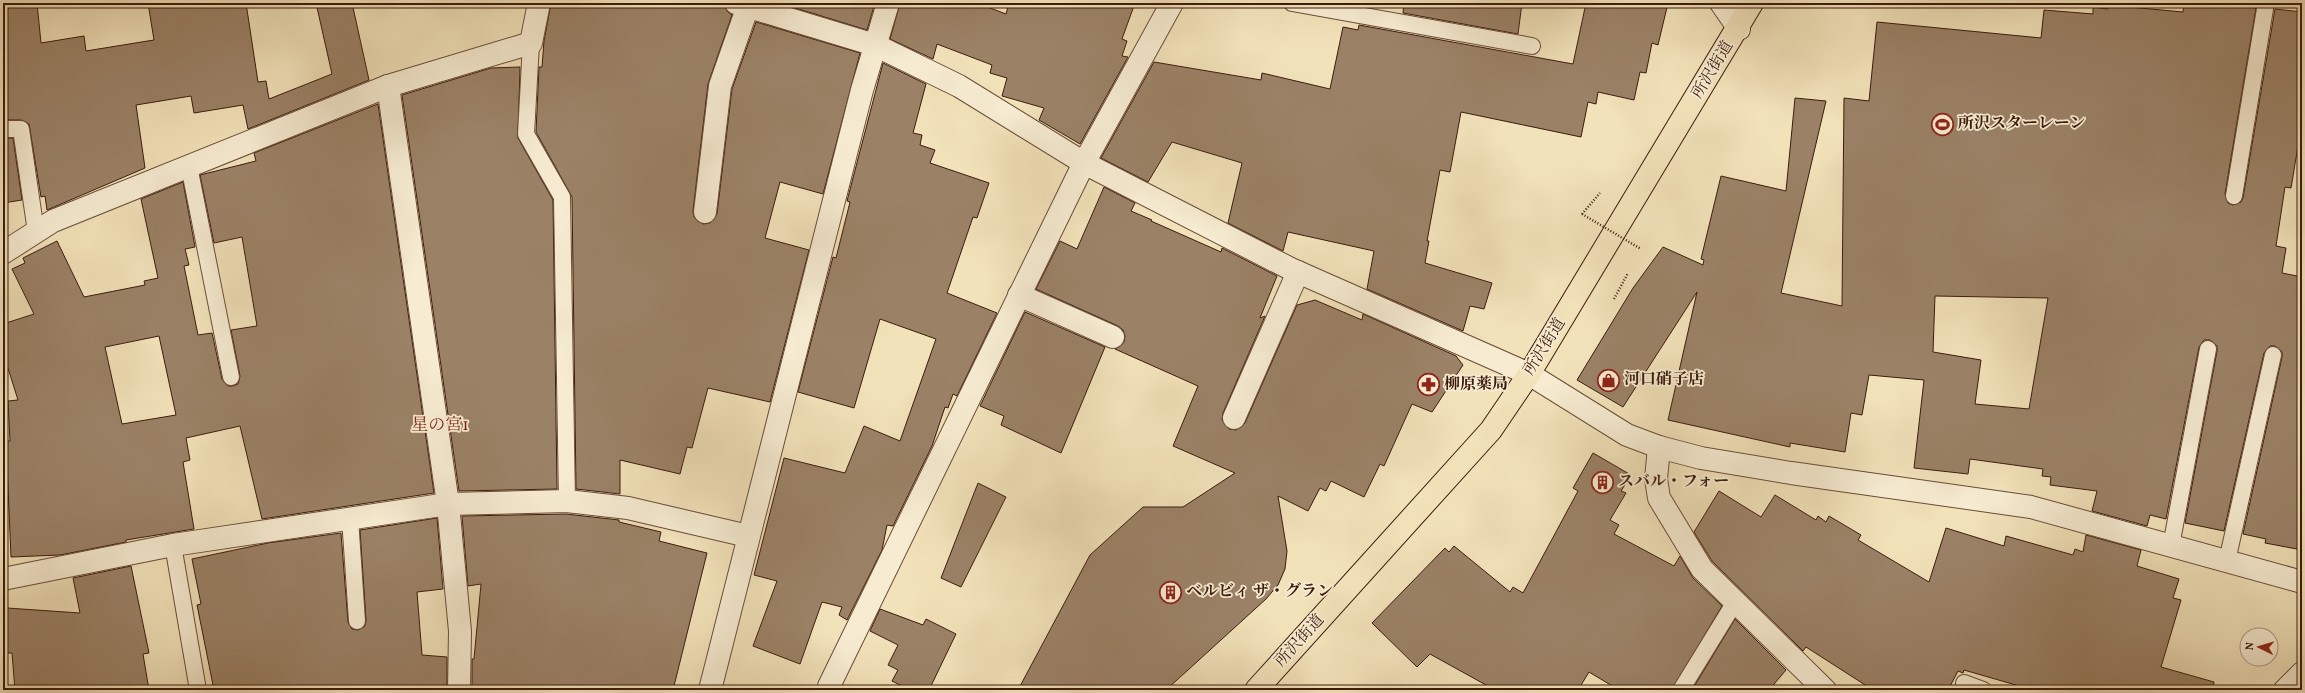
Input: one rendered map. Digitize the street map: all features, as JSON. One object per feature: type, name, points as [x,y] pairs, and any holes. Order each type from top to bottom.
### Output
[{"type":"main road","name":"所沢街道","points":[[1256,690],[1491,430],[1529,374],[1738,29],[1752,3]]},
{"type":"street","points":[[3,254],[54,221],[388,86],[531,43],[539,3]]},
{"type":"street","points":[[710,690],[748,536],[875,45],[888,3]]},
{"type":"street","points":[[828,688],[1084,162],[1172,3]]},
{"type":"street","points":[[1721,3],[1738,29]]},
{"type":"street","points":[[705,212],[720,86],[742,5],[875,45],[959,86],[1084,162],[1298,272],[1529,374],[1620,431],[1659,447],[1701,458],[1791,473],[2031,507],[2302,582]]},
{"type":"street","points":[[388,86],[448,504],[460,631],[459,690]]},
{"type":"street","points":[[1234,418],[1298,272]]},
{"type":"street","points":[[1019,296],[1113,337]]},
{"type":"street","points":[[1659,447],[1656,479],[1659,498],[1702,569],[1825,690]]},
{"type":"street","points":[[3,579],[173,545],[448,504],[567,501],[628,508],[748,536]]},
{"type":"street","points":[[2285,690],[2302,673]]},
{"type":"lane","points":[[1292,3],[1532,46]]},
{"type":"lane","points":[[2234,196],[2266,3]]},
{"type":"lane","points":[[531,43],[526,134],[562,197],[567,501]]},
{"type":"lane","points":[[3,129],[21,129],[36,232]]},
{"type":"lane","points":[[189,166],[231,377]]},
{"type":"lane","points":[[2171,546],[2208,349]]},
{"type":"lane","points":[[2227,561],[2273,356]]},
{"type":"lane","points":[[350,518],[357,621]]},
{"type":"lane","points":[[173,545],[198,690]]},
{"type":"lane","points":[[1681,690],[1735,602]]},
{"type":"lane","points":[[1964,683],[1983,690]]},
{"type":"path","points":[[1582,214],[1641,249]]},
{"type":"building","points":[[3,3],[37,3],[41,43],[84,36],[86,51],[154,40],[148,3],[246,3],[258,82],[266,81],[269,99],[332,74],[316,3],[352,3],[369,80],[248,129],[243,105],[194,113],[191,96],[136,105],[145,168],[47,210],[45,196],[41,197],[29,124],[21,120],[3,120]]},
{"type":"building","points":[[551,3],[724,3],[727,11],[732,15],[708,84],[693,211],[694,217],[703,224],[710,223],[717,214],[732,89],[756,22],[860,53],[823,194],[780,182],[765,238],[809,250],[770,402],[708,388],[692,448],[687,447],[680,474],[620,460],[620,494],[576,489],[572,197],[536,132],[539,67],[542,67],[544,41]]},
{"type":"building","points":[[779,3],[875,3],[867,30]]},
{"type":"building","points":[[900,3],[977,3],[1006,14],[1009,3],[1135,3],[1122,39],[1127,41],[1122,56],[1128,57],[1080,144],[1039,120],[1044,108],[1002,96],[1007,78],[990,73],[992,65],[937,44],[933,59],[890,39]]},
{"type":"building","points":[[1404,3],[1522,3],[1518,34],[1403,13]]},
{"type":"building","points":[[1586,3],[1668,3],[1658,45],[1652,43],[1646,73],[1640,72],[1634,100],[1598,92],[1596,104],[1588,102],[1581,137],[1461,112],[1450,172],[1440,170],[1427,241],[1429,241],[1425,263],[1492,283],[1484,309],[1470,306],[1463,331],[1367,289],[1374,251],[1288,232],[1283,251],[1228,223],[1242,163],[1172,142],[1148,182],[1101,158],[1154,62],[1261,80],[1262,73],[1330,89],[1343,27],[1358,30],[1359,25],[1573,64]]},
{"type":"building","points":[[2184,3],[2210,3],[2256,8],[2225,194],[2228,203],[2233,205],[2241,202],[2243,198],[2275,9],[2302,12],[2302,122],[2291,188],[2285,187],[2276,246],[2286,248],[2282,273],[2302,277],[2302,525],[2297,549],[2265,543],[2266,539],[2243,534],[2282,357],[2282,352],[2275,346],[2270,346],[2264,353],[2224,531],[2185,523],[2217,351],[2217,346],[2210,340],[2204,340],[2199,347],[2166,519],[2150,515],[2147,526],[2092,511],[2097,491],[2050,485],[2051,477],[2042,476],[2043,469],[1970,459],[1968,474],[1914,468],[1924,380],[1869,375],[1862,415],[1851,413],[1845,452],[1790,443],[1790,447],[1668,420],[1697,292],[1623,407],[1577,380],[1633,288],[1663,247],[1703,265],[1704,260],[1701,259],[1721,176],[1786,191],[1795,98],[1826,101],[1781,293],[1842,306],[1844,98],[1869,101],[1877,22],[2041,38],[2044,10],[2093,14],[2093,7],[2108,9],[2108,5],[2183,12]],"holes":[[[1935,296],[2048,298],[2029,409],[1975,404],[1981,360],[1933,352]]]},
{"type":"building","points":[[883,63],[926,84],[913,133],[922,135],[920,145],[935,150],[930,163],[989,183],[977,218],[973,217],[947,293],[997,313],[957,396],[953,394],[948,408],[945,407],[932,446],[893,526],[887,525],[882,550],[847,620],[839,615],[842,607],[822,602],[800,664],[753,646],[777,581],[754,575],[784,458],[845,473],[864,426],[900,441],[936,339],[880,319],[854,408],[798,392],[833,257],[836,258],[850,202],[847,201]]},
{"type":"building","points":[[520,67],[518,138],[553,200],[557,489],[459,491],[402,95],[491,68]]},
{"type":"building","points":[[378,104],[434,493],[262,519],[240,426],[186,438],[190,460],[183,462],[194,529],[126,540],[126,542],[60,555],[11,557],[6,441],[10,441],[8,401],[18,400],[3,352],[3,324],[34,314],[12,269],[25,263],[23,258],[57,241],[84,297],[145,285],[144,281],[158,278],[141,199],[183,182],[195,247],[185,249],[189,265],[184,266],[198,335],[212,333],[222,379],[228,386],[238,384],[240,376],[231,330],[257,326],[242,237],[214,243],[200,175],[256,161],[254,153]],"holes":[[[159,336],[176,415],[122,424],[105,347]]]},
{"type":"building","points":[[3,138],[13,138],[22,200],[3,203]]},
{"type":"building","points":[[1104,187],[1135,203],[1131,211],[1221,252],[1222,248],[1277,276],[1260,318],[1265,316],[1223,413],[1222,420],[1229,429],[1236,430],[1245,423],[1297,305],[1315,300],[1362,320],[1363,314],[1456,356],[1463,365],[1432,412],[1412,404],[1384,466],[1380,464],[1364,497],[1331,481],[1326,491],[1320,488],[1308,511],[1278,496],[1287,551],[1285,569],[1278,585],[1266,599],[1166,690],[1018,690],[1090,555],[1143,507],[1183,507],[1235,473],[1173,446],[1198,386],[1115,349],[1124,342],[1125,336],[1123,330],[1118,326],[1036,289],[1060,241],[1077,249]]},
{"type":"building","points":[[1025,312],[1105,347],[1061,453],[1001,425],[1004,416],[980,406]]},
{"type":"building","points":[[1593,453],[1631,475],[1621,491],[1626,493],[1610,520],[1619,525],[1614,534],[1674,566],[1680,556],[1693,578],[1722,606],[1672,690],[1619,690],[1589,672],[1578,690],[1495,690],[1430,654],[1417,667],[1372,623],[1445,548],[1449,552],[1454,546],[1510,592],[1513,587],[1523,593],[1578,491],[1573,488]]},
{"type":"building","points":[[978,483],[1006,497],[961,587],[941,578]]},
{"type":"building","points":[[1719,491],[1761,517],[1775,495],[1816,520],[1818,516],[1826,522],[1829,516],[1861,535],[1858,540],[1929,582],[1946,528],[2004,546],[2006,536],[2073,555],[2075,549],[2083,552],[2086,535],[2141,550],[2137,566],[2179,579],[2173,598],[2181,600],[2161,667],[2214,682],[2213,690],[2033,690],[1964,670],[1963,673],[1958,671],[1948,690],[1873,690],[1806,647],[1803,651],[1712,561],[1694,532]]},
{"type":"building","points":[[566,514],[619,520],[619,522],[661,532],[659,541],[707,553],[673,690],[472,690],[472,659],[474,659],[481,584],[468,586],[462,516]]},
{"type":"building","points":[[437,518],[443,589],[417,592],[422,655],[447,657],[447,690],[214,690],[197,605],[201,604],[192,559],[268,543],[341,533],[348,622],[352,629],[358,630],[365,626],[366,620],[360,530]]},
{"type":"building","points":[[131,566],[149,653],[143,654],[149,690],[15,690],[12,653],[4,653],[7,608],[80,613],[73,578]]},
{"type":"building","points":[[880,609],[923,625],[926,619],[956,634],[929,690],[910,690],[892,681],[898,670],[888,665],[898,645],[870,631]]},
{"type":"building","points":[[1735,619],[1786,670],[1769,690],[1692,690]]},
{"type":"place","name":"所沢スターレーン","points":[[1942,124]]},
{"type":"place","name":"河口硝子店","points":[[1608,380]]},
{"type":"place","name":"柳原薬局","points":[[1429,385]]},
{"type":"place","name":"スバル・フォー","points":[[1602,482]]},
{"type":"place","name":"ベルビィ ザ・グラン","points":[[1171,592]]},
{"type":"district","name":"星の宮1","points":[[440,425]]}]
